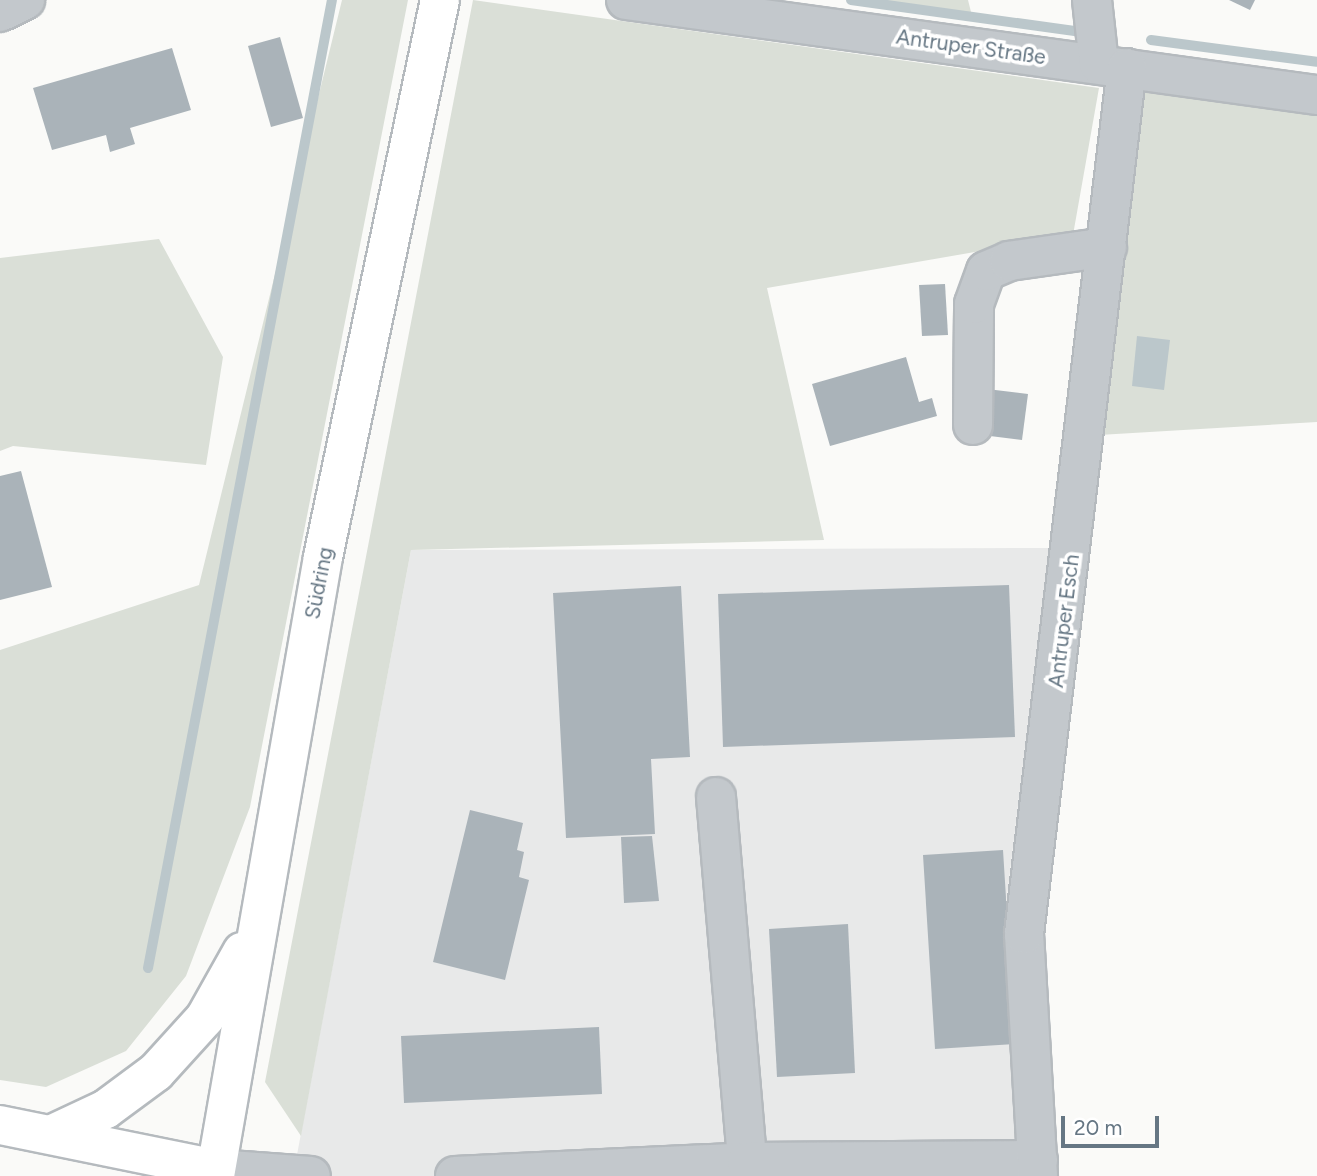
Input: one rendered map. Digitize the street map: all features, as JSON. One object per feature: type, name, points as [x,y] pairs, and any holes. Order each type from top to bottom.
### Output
[{"type":"main road","name":"Südring","points":[[216,1172],[254,929],[428,47],[440,0]]},
{"type":"main road","points":[[55,1133],[106,1109],[156,1072],[205,1018],[254,929]]},
{"type":"main road","points":[[0,1125],[55,1133],[216,1172]]},
{"type":"street","points":[[0,12],[24,0]]},
{"type":"street","name":"Antruper Straße","points":[[626,0],[1317,94]]},
{"type":"street","name":"Antruper Esch","points":[[1038,1168],[1024,934],[1107,247],[1113,66],[1092,0]]},
{"type":"street","points":[[973,425],[974,304],[986,271],[1009,261],[1107,247]]},
{"type":"street","points":[[716,797],[747,1162]]},
{"type":"street","points":[[456,1176],[747,1162],[819,1169],[1038,1168]]},
{"type":"street","points":[[216,1172],[311,1176]]},
{"type":"shaded area","points":[[342,0],[408,0],[250,807],[186,976],[126,1051],[46,1087],[0,1080],[0,650],[199,585]]},
{"type":"shaded area","points":[[473,0],[1099,88],[1073,235],[767,288],[824,540],[411,550],[301,1136],[265,1082]]},
{"type":"shaded area","points":[[861,0],[968,0],[973,20]]},
{"type":"shaded area","points":[[1139,92],[1317,112],[1317,422],[1099,435]]},
{"type":"shaded area","points":[[159,239],[223,357],[206,465],[13,446],[0,451],[0,258]]},
{"type":"shaded area","points":[[1137,336],[1170,340],[1164,390],[1132,386]]},
{"type":"shaded area","points":[[1049,548],[1004,922],[1019,1176],[293,1176],[411,550]]},
{"type":"building","points":[[1229,0],[1255,0],[1250,10]]},
{"type":"building","points":[[280,37],[303,118],[271,127],[248,46]]},
{"type":"building","points":[[172,48],[191,110],[130,128],[135,144],[110,152],[106,135],[52,150],[33,88]]},
{"type":"building","points":[[945,284],[948,335],[922,336],[919,285]]},
{"type":"building","points":[[906,357],[919,402],[932,398],[937,416],[830,446],[812,384]]},
{"type":"building","points":[[987,389],[1028,394],[1022,440],[982,435]]},
{"type":"building","points":[[21,471],[52,587],[0,600],[0,476]]},
{"type":"building","points":[[1009,585],[1015,737],[723,747],[718,594]]},
{"type":"building","points":[[681,586],[690,757],[651,759],[655,834],[566,838],[553,593]]},
{"type":"building","points":[[470,810],[523,823],[517,850],[524,852],[519,877],[529,880],[505,980],[433,962]]},
{"type":"building","points":[[652,836],[659,901],[624,903],[621,837]]},
{"type":"building","points":[[1003,850],[1015,1044],[935,1049],[923,855]]},
{"type":"building","points":[[848,924],[855,1073],[777,1077],[769,929]]},
{"type":"building","points":[[599,1027],[602,1094],[404,1103],[401,1036]]},
{"type":"waterway","points":[[148,968],[332,0]]},
{"type":"waterway","points":[[851,0],[1082,32]]},
{"type":"waterway","points":[[1151,40],[1317,62]]}]
